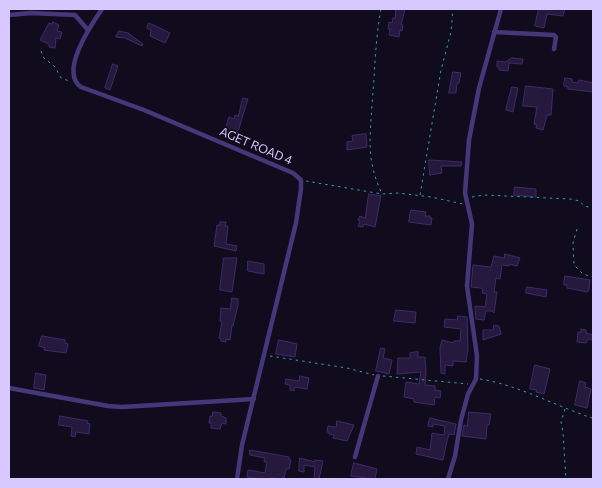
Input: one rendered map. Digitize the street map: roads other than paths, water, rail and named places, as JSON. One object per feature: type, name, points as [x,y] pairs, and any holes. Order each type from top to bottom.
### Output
[{"type":"street","points":[[9,15],[16,16],[31,13],[75,16],[88,30],[102,9]]},
{"type":"street","points":[[448,479],[455,456],[463,411],[468,394],[476,379],[477,356],[467,286],[472,224],[466,199],[465,181],[473,115],[501,9]]},
{"type":"street","name":"AGET ROAD 4","points":[[88,30],[80,46],[74,74],[75,81],[81,87],[153,113],[294,173],[301,180],[296,223],[241,454],[237,479]]},
{"type":"street","points":[[494,32],[554,34],[556,37],[554,49]]},
{"type":"street","points":[[355,457],[378,376]]},
{"type":"street","points":[[9,388],[122,407],[254,400]]}]
